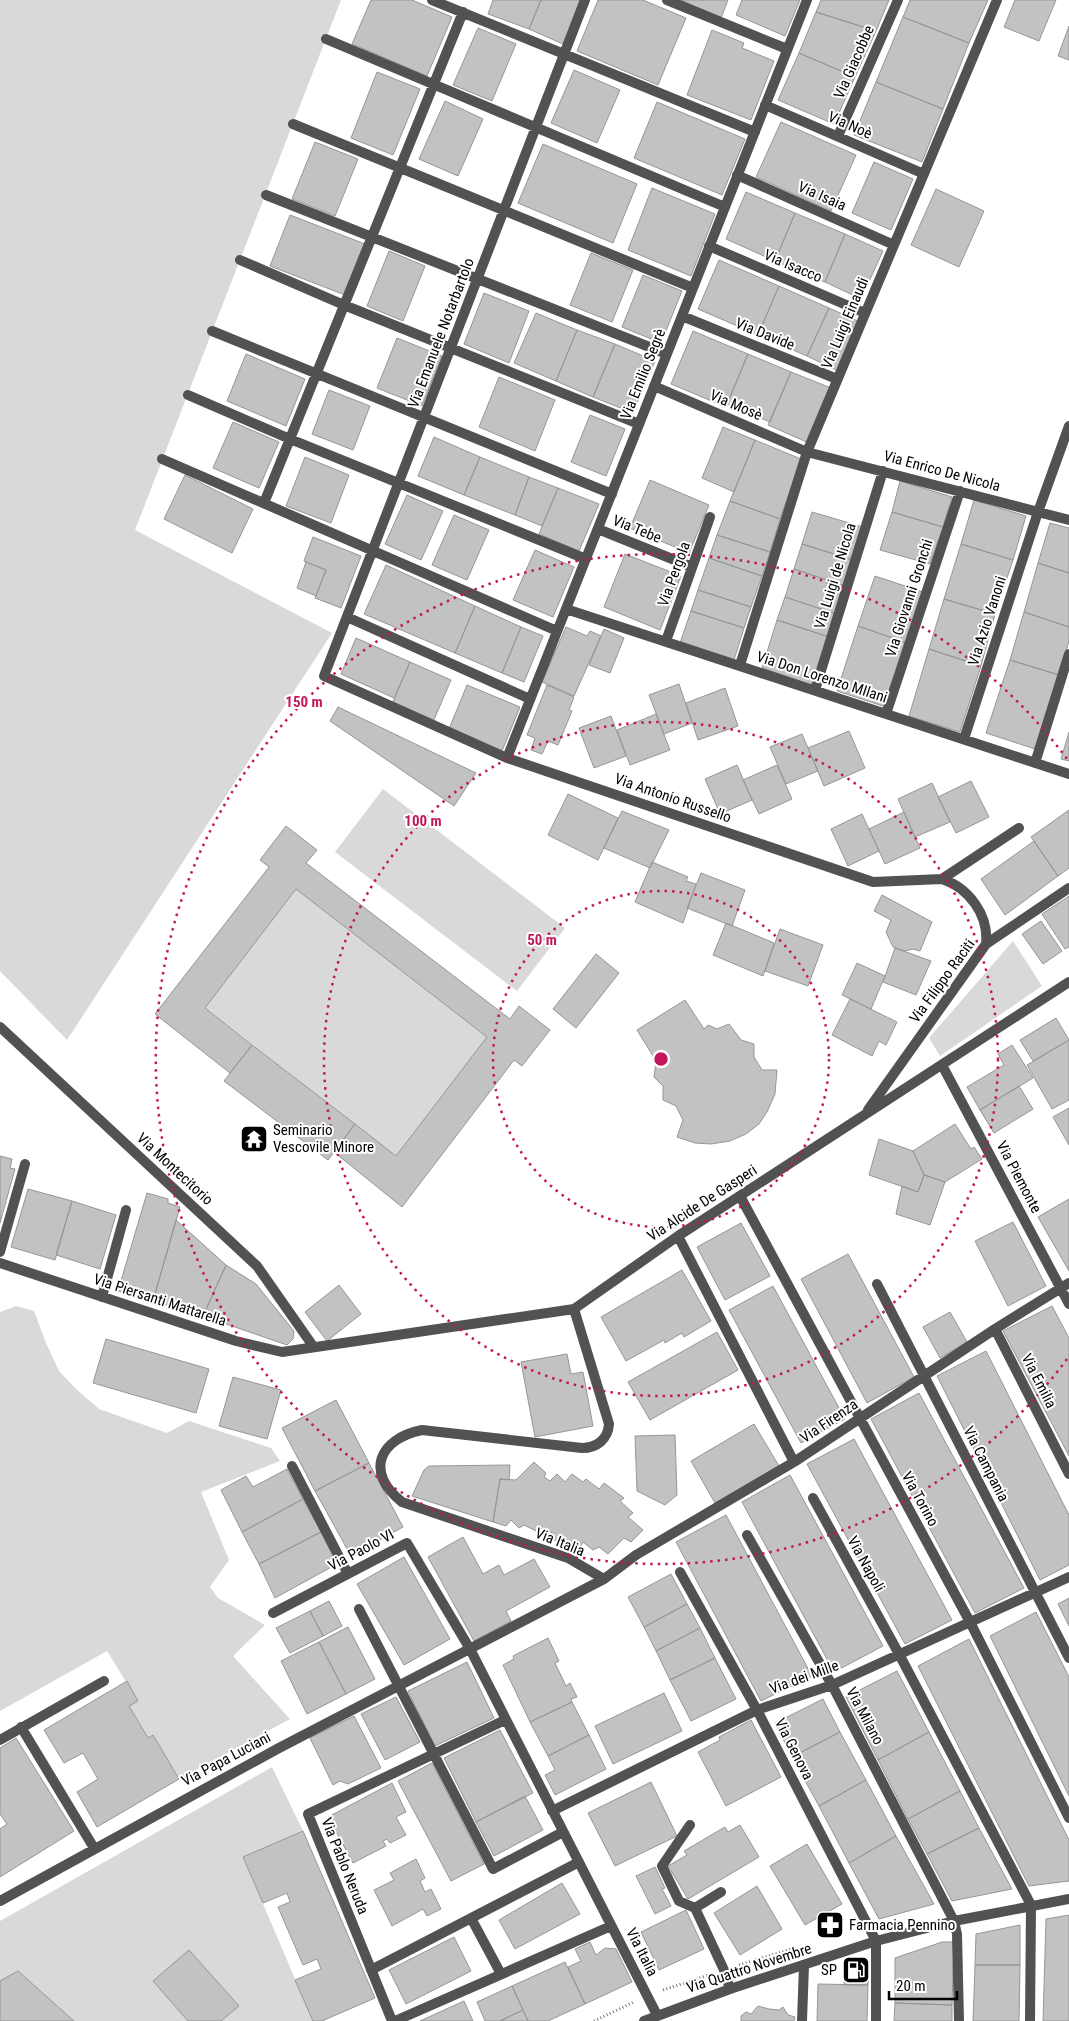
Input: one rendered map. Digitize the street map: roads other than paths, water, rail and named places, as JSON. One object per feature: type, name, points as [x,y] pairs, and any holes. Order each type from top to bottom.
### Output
[{"type":"street","points":[[432,0],[754,132]]},
{"type":"street","name":"Via Emanuele Notarbartolo","points":[[324,676],[585,0]]},
{"type":"street","points":[[666,0],[787,48]]},
{"type":"street","name":"Via Emilio Segrè","points":[[507,758],[806,0]]},
{"type":"street","name":"Via Giacobbe","points":[[838,136],[898,0]]},
{"type":"street","name":"Via Luigi Einaudi","points":[[740,666],[807,452],[997,0]]},
{"type":"street","points":[[264,503],[463,12]]},
{"type":"street","points":[[326,39],[725,207]]},
{"type":"street","name":"Via Noè","points":[[765,105],[924,174]]},
{"type":"street","points":[[293,124],[400,166],[693,288]]},
{"type":"street","name":"Via Isaia","points":[[737,175],[894,245]]},
{"type":"street","points":[[266,195],[667,354]]},
{"type":"street","name":"Via Isacco","points":[[709,246],[865,313]]},
{"type":"street","points":[[240,260],[344,306],[639,424]]},
{"type":"street","name":"Via Davide","points":[[682,316],[837,379]]},
{"type":"street","points":[[212,331],[612,494]]},
{"type":"street","name":"Via Mosè","points":[[654,386],[807,452]]},
{"type":"street","points":[[188,395],[290,439],[586,559]]},
{"type":"street","name":"Via Azio Vanoni","points":[[964,739],[1038,512],[1069,426]]},
{"type":"street","name":"Via Enrico De Nicola","points":[[807,452],[1069,520]]},
{"type":"street","points":[[162,459],[558,631]]},
{"type":"street","name":"Via Luigi de Nicola","points":[[815,690],[882,471]]},
{"type":"street","name":"Via Giovanni Gronchi","points":[[886,714],[960,491]]},
{"type":"street","name":"Via Pergola","points":[[666,641],[710,517]]},
{"type":"street","name":"Via Tebe","points":[[598,529],[692,567]]},
{"type":"street","name":"Via Don Lorenzo MIlani","points":[[566,609],[1069,774]]},
{"type":"street","points":[[346,617],[530,699]]},
{"type":"street","points":[[1035,763],[1065,683],[1069,654]]},
{"type":"street","name":"Via Antonio Russello","points":[[324,676],[507,758],[873,882],[942,879]]},
{"type":"street","points":[[986,944],[985,922],[974,902],[960,888],[942,879],[1019,828]]},
{"type":"street","name":"Via Filippo Raciti","points":[[864,1116],[986,944],[1069,888]]},
{"type":"street","name":"Via Alcide De Gasperi","points":[[313,1346],[574,1308],[678,1236],[1069,982]]},
{"type":"street","name":"Via Montecitorio","points":[[0,1027],[257,1266],[313,1346]]},
{"type":"street","name":"Via Piemonte","points":[[942,1065],[1065,1286],[1069,1304]]},
{"type":"street","points":[[0,1252],[26,1164]]},
{"type":"street","name":"Via Torino","points":[[740,1196],[970,1622],[1069,1818]]},
{"type":"street","points":[[102,1297],[126,1210]]},
{"type":"street","points":[[678,1236],[794,1462]]},
{"type":"street","name":"Via Piersanti Mattarella","points":[[0,1263],[236,1341],[282,1352],[313,1346]]},
{"type":"street","name":"Via Campania","points":[[877,1284],[1069,1658]]},
{"type":"street","name":"Via Firenza","points":[[604,1579],[636,1555],[794,1462],[995,1329],[1065,1286]]},
{"type":"street","name":"Via Italia","points":[[574,1308],[609,1424],[607,1434],[601,1443],[592,1447],[582,1448],[422,1430],[411,1432],[389,1445],[384,1451],[381,1468],[383,1479],[388,1488],[402,1502],[568,1558],[604,1579]]},
{"type":"street","name":"Via Emilia","points":[[995,1329],[1069,1474]]},
{"type":"street","points":[[292,1466],[348,1574]]},
{"type":"street","name":"Via Napoli","points":[[813,1498],[899,1654],[1031,1905]]},
{"type":"street","name":"Via Milano","points":[[747,1535],[832,1685],[954,1921],[957,1934],[959,2021]]},
{"type":"street","name":"Via Paolo VI","points":[[273,1613],[407,1542],[470,1649]]},
{"type":"street","name":"Via Genova","points":[[680,1572],[757,1710],[876,1941]]},
{"type":"street","name":"Via dei Mille","points":[[552,1811],[757,1710],[832,1685],[1069,1577]]},
{"type":"street","points":[[470,1649],[604,1579]]},
{"type":"street","points":[[359,1609],[493,1869],[563,1832]]},
{"type":"street","name":"Via Italia","points":[[470,1649],[657,2015]]},
{"type":"street","name":"Via Papa Luciani","points":[[0,1901],[94,1848],[470,1649]]},
{"type":"street","points":[[0,1740],[104,1681]]},
{"type":"street","name":"Via Pablo Neruda","points":[[394,2021],[371,1970],[308,1814],[505,1720]]},
{"type":"street","points":[[21,1727],[94,1848]]},
{"type":"street","points":[[690,1825],[662,1866],[679,1902],[695,1908],[724,1970],[730,1989]]},
{"type":"street","points":[[371,1970],[579,1862]]},
{"type":"street","points":[[695,1908],[721,1892]]},
{"type":"street","name":"Via Quattro Novembre","points":[[644,2021],[730,1989],[876,1941],[954,1921],[1069,1899]]},
{"type":"street","points":[[1030,2021],[1031,1905]]},
{"type":"street","points":[[471,1918],[501,1974]]},
{"type":"street","points":[[394,2021],[611,1926]]},
{"type":"street","points":[[876,1941],[876,2021]]},
{"type":"street","points":[[802,2021],[804,1965]]},
{"type":"place","name":"Seminario Vescovile Minore","points":[[254,1139]]},
{"type":"place","name":"Farmacia Pennino","points":[[830,1925]]},
{"type":"place","name":"SP","points":[[856,1970]]}]
